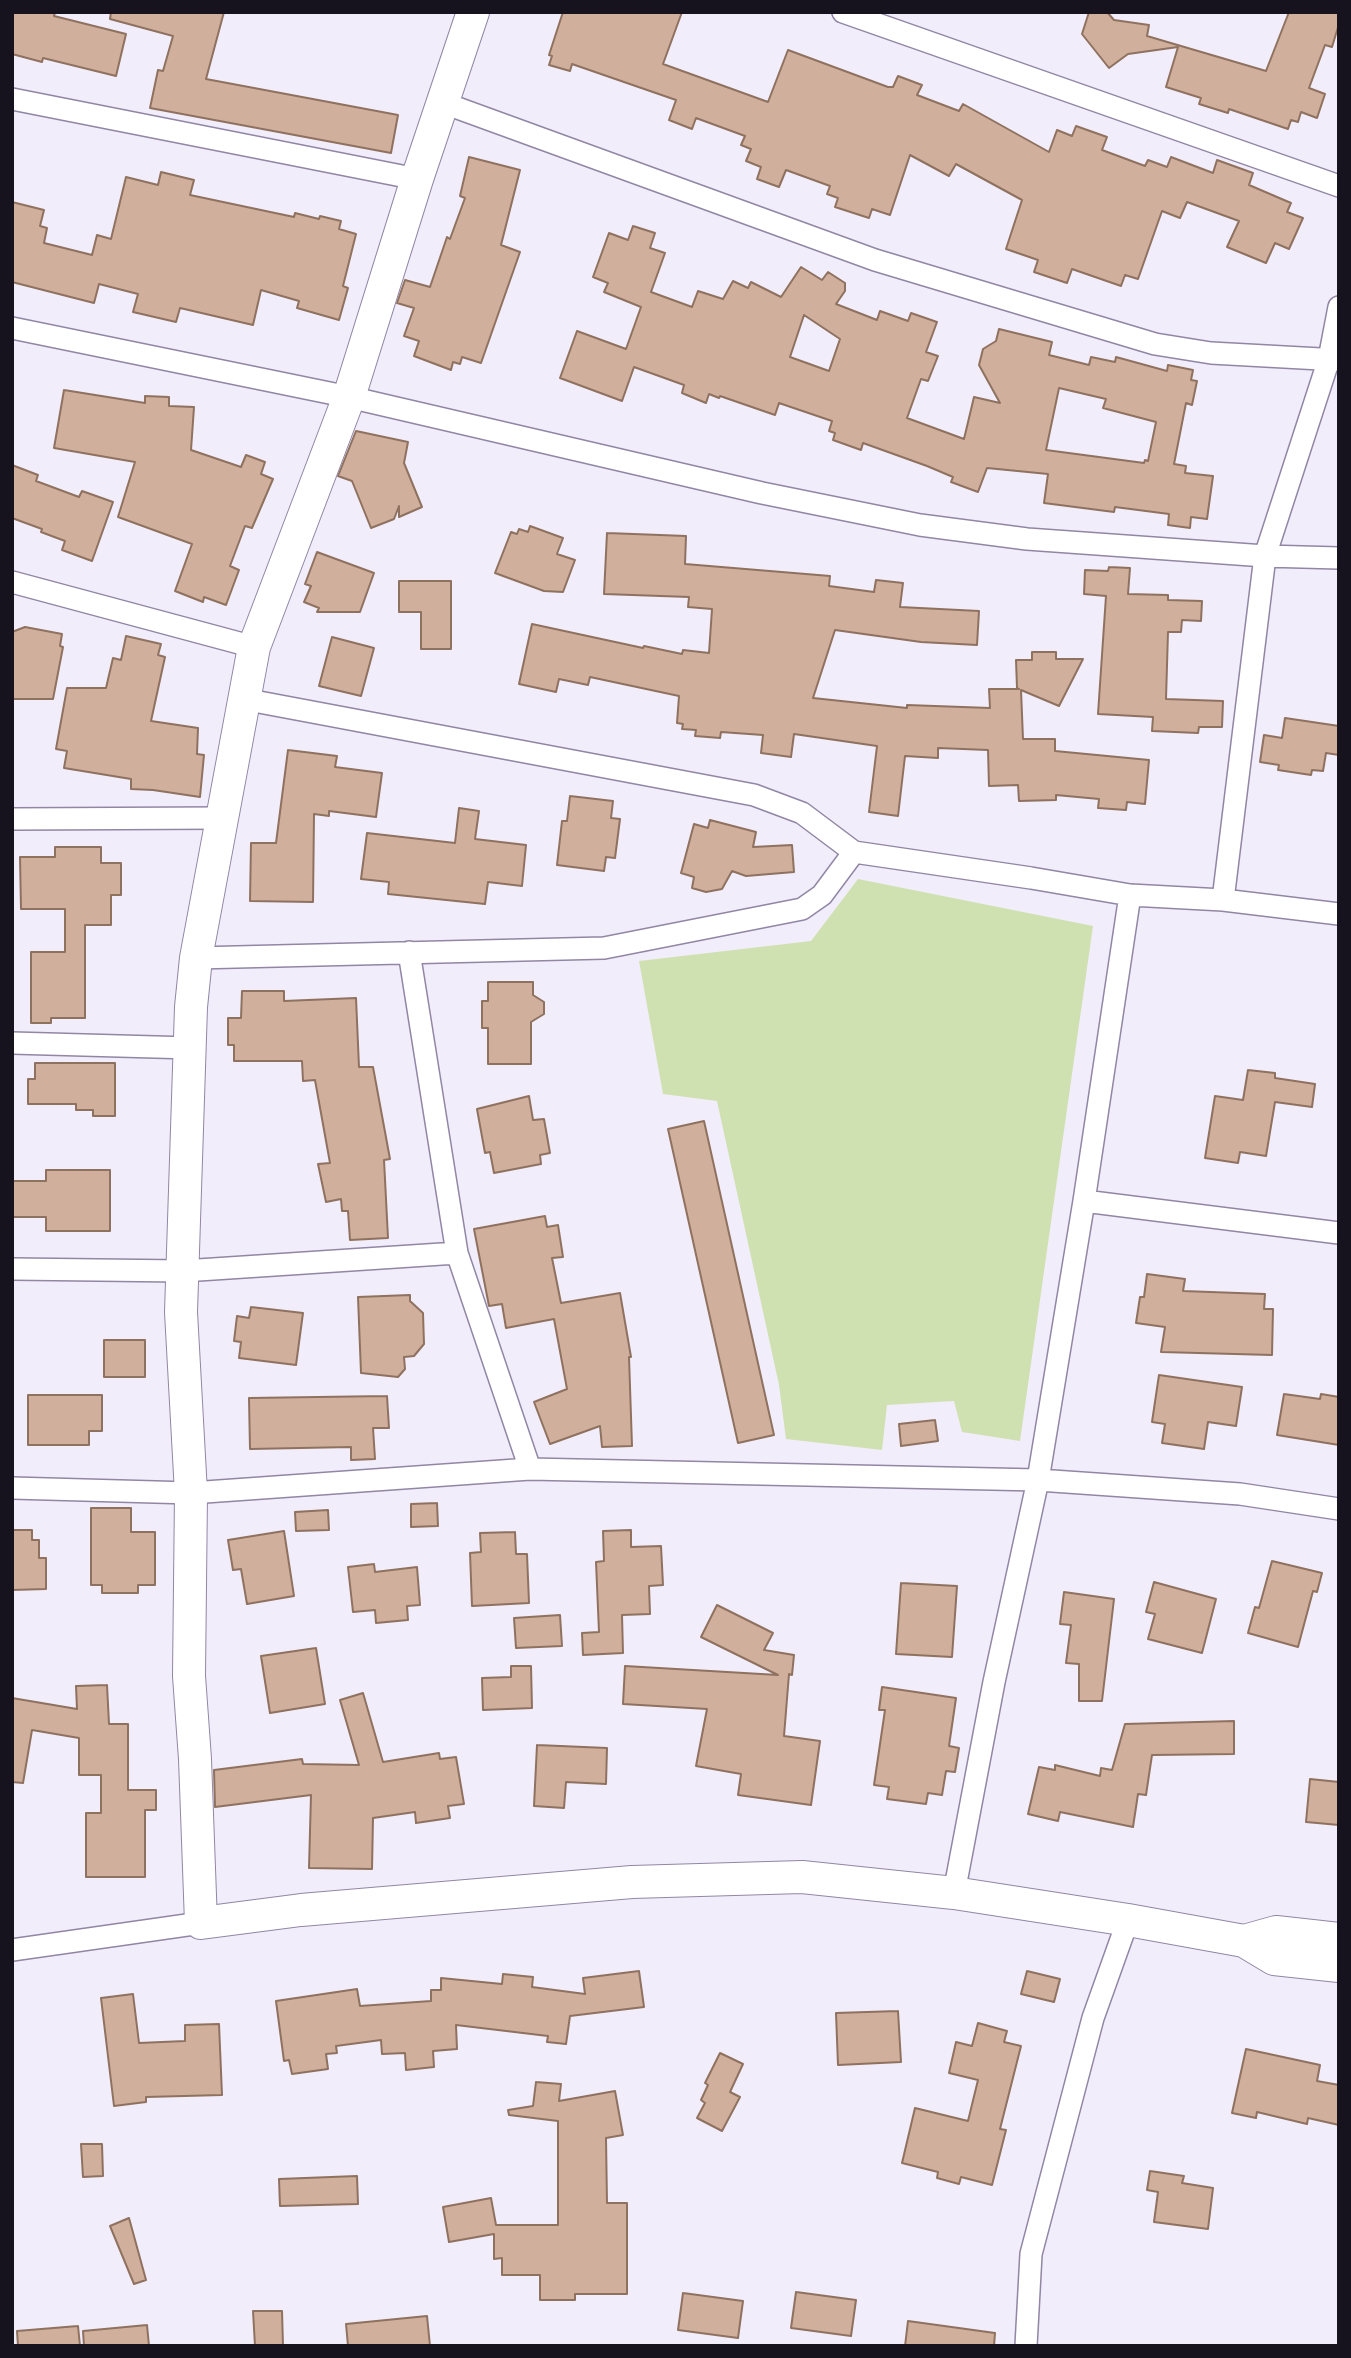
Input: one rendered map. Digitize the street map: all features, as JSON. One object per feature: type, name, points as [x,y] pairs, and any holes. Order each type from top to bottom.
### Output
[{"type":"street","points":[[201,1923],[189,1676],[191,1493],[181,1312],[191,1007],[196,958],[254,647],[349,397],[417,179],[473,12]]},
{"type":"street","points":[[843,12],[1339,186]]},
{"type":"street","points":[[12,99],[417,179]]},
{"type":"street","points":[[442,102],[875,260],[1155,344],[1211,353],[1334,360]]},
{"type":"street","points":[[1223,900],[1265,556],[1334,360],[1339,307]]},
{"type":"street","points":[[12,328],[349,397],[762,493],[920,525],[1027,539],[1265,556],[1339,558]]},
{"type":"street","points":[[12,582],[254,647]]},
{"type":"street","points":[[243,699],[754,795],[802,813],[854,852],[1130,895],[1223,900],[1339,914]]},
{"type":"street","points":[[12,819],[223,818]]},
{"type":"street","points":[[196,958],[604,947],[802,909],[822,895],[854,852]]},
{"type":"street","points":[[954,1893],[994,1682],[1038,1480],[1130,895]]},
{"type":"street","points":[[410,952],[457,1254],[530,1469]]},
{"type":"street","points":[[12,1043],[191,1048]]},
{"type":"street","points":[[1084,1201],[1339,1233]]},
{"type":"street","points":[[12,1269],[183,1271],[457,1254]]},
{"type":"street","points":[[12,1488],[191,1493],[530,1469],[1038,1480],[1240,1494],[1339,1509]]},
{"type":"street","points":[[12,1950],[301,1910],[632,1882],[802,1877],[954,1893],[1128,1920],[1244,1941],[1275,1959],[1339,1966]]},
{"type":"street","points":[[1026,2346],[1031,2254],[1093,2018],[1128,1920]]},
{"type":"street","points":[[1244,1941],[1276,1932],[1339,1939]]},
{"type":"green space","points":[[858,879],[1093,926],[1020,1441],[962,1432],[954,1401],[887,1405],[882,1450],[786,1439],[779,1385],[717,1101],[663,1094],[639,961],[811,941]]},
{"type":"building","points":[[12,12],[55,12],[54,16],[126,34],[116,76],[43,58],[42,62],[12,54]]},
{"type":"building","points":[[111,12],[224,12],[206,79],[398,115],[391,153],[150,108],[158,70],[163,71],[173,36],[110,19]]},
{"type":"building","points":[[563,12],[682,12],[663,64],[768,102],[788,50],[888,87],[893,87],[898,76],[922,85],[917,95],[959,111],[963,104],[1049,152],[1057,130],[1072,136],[1076,126],[1107,137],[1102,150],[1145,166],[1148,160],[1167,167],[1171,157],[1213,173],[1217,160],[1253,173],[1249,185],[1291,203],[1287,212],[1303,218],[1289,249],[1275,243],[1266,263],[1227,247],[1239,221],[1187,202],[1180,218],[1162,211],[1138,279],[1125,275],[1121,286],[1072,269],[1067,283],[1034,272],[1038,260],[1006,249],[1022,200],[956,164],[949,176],[910,155],[890,215],[872,209],[869,218],[835,207],[838,198],[827,194],[830,186],[786,170],[779,187],[757,179],[761,167],[746,161],[751,149],[741,145],[745,136],[696,118],[692,129],[669,120],[676,100],[572,64],[570,71],[549,65],[552,56],[549,55]]},
{"type":"building","points":[[1089,12],[1107,12],[1114,20],[1149,25],[1147,36],[1266,71],[1289,12],[1339,12],[1339,24],[1332,47],[1325,45],[1309,88],[1325,94],[1317,118],[1301,112],[1298,122],[1291,120],[1288,129],[1229,109],[1228,113],[1199,104],[1201,98],[1166,87],[1178,47],[1128,54],[1109,68],[1082,34]]},
{"type":"building","points":[[469,157],[520,170],[501,245],[520,252],[481,363],[462,357],[460,364],[453,362],[451,370],[414,356],[419,341],[404,336],[414,308],[397,303],[405,280],[430,287],[447,237],[450,239],[465,198],[460,196]]},
{"type":"building","points":[[161,172],[194,180],[190,195],[294,217],[295,213],[341,221],[339,229],[356,234],[343,286],[348,288],[339,320],[297,308],[299,301],[261,290],[253,325],[180,308],[176,322],[133,312],[138,294],[99,284],[94,303],[12,282],[12,202],[44,210],[40,226],[47,228],[44,243],[92,255],[97,235],[111,239],[126,177],[158,185]]},
{"type":"building","points":[[633,226],[655,233],[650,248],[665,253],[651,292],[692,307],[698,291],[723,299],[733,281],[748,288],[751,282],[781,297],[801,267],[822,280],[828,272],[845,283],[845,291],[836,304],[877,320],[880,311],[908,321],[911,313],[937,322],[926,352],[938,356],[928,381],[921,379],[907,418],[964,439],[974,397],[1000,403],[979,365],[983,349],[996,341],[999,329],[1052,342],[1049,355],[1089,365],[1091,357],[1115,362],[1116,357],[1167,371],[1168,365],[1193,370],[1191,380],[1197,381],[1192,405],[1186,403],[1174,464],[1186,466],[1185,473],[1213,476],[1207,519],[1191,517],[1190,528],[1168,525],[1169,514],[1115,507],[1114,512],[1044,503],[1048,474],[987,468],[978,492],[951,482],[953,477],[863,443],[861,450],[833,440],[835,433],[829,431],[832,421],[779,403],[775,415],[709,394],[706,403],[682,393],[684,385],[634,367],[622,401],[560,378],[577,331],[626,349],[641,307],[604,292],[608,283],[593,277],[609,233],[628,240]],"holes":[[[804,315],[840,339],[829,371],[790,357]],[[1059,388],[1106,399],[1103,408],[1156,422],[1148,461],[1145,460],[1144,463],[1046,450]]]},
{"type":"building","points":[[64,390],[145,403],[145,396],[169,397],[169,406],[194,407],[191,450],[241,467],[246,455],[265,462],[261,474],[273,479],[252,528],[245,526],[230,566],[239,570],[226,605],[204,597],[203,602],[175,591],[192,544],[118,517],[135,462],[54,448]]},
{"type":"building","points":[[356,431],[408,442],[404,463],[422,507],[399,517],[399,506],[394,519],[371,528],[352,481],[338,476]]},
{"type":"building","points":[[12,465],[38,475],[36,481],[79,497],[82,491],[113,502],[92,561],[62,550],[65,541],[12,518]]},
{"type":"building","points":[[530,526],[563,538],[557,554],[575,560],[563,592],[544,591],[495,573],[511,532],[517,534],[519,529],[528,532]]},
{"type":"building","points":[[607,533],[686,536],[685,564],[830,576],[829,586],[874,592],[876,580],[903,583],[900,607],[979,611],[977,645],[921,642],[835,630],[813,698],[907,708],[907,705],[990,708],[989,689],[1019,689],[1016,660],[1032,660],[1032,652],[1056,652],[1056,659],[1083,659],[1059,706],[1021,690],[1023,739],[1055,739],[1055,751],[1149,760],[1145,804],[1127,802],[1126,810],[1098,808],[1099,799],[1056,795],[1056,800],[1019,801],[1018,785],[989,786],[988,750],[938,748],[938,758],[905,756],[898,816],[869,812],[877,746],[794,734],[791,757],[761,753],[763,735],[721,732],[720,738],[695,736],[696,730],[682,729],[683,724],[677,723],[679,696],[590,677],[588,685],[559,679],[556,692],[519,684],[532,624],[643,648],[644,646],[682,654],[683,650],[709,653],[712,609],[688,607],[689,597],[604,594]]},
{"type":"building","points":[[317,552],[374,573],[360,612],[317,612],[319,608],[304,602],[311,586],[305,584]]},
{"type":"building","points":[[1109,567],[1130,568],[1128,594],[1168,595],[1168,600],[1202,601],[1201,621],[1182,620],[1181,632],[1168,632],[1166,699],[1223,701],[1222,727],[1199,727],[1198,733],[1152,731],[1153,717],[1098,714],[1106,596],[1084,594],[1085,570],[1108,571]]},
{"type":"building","points":[[399,581],[451,581],[451,649],[421,649],[421,612],[399,612]]},
{"type":"building","points":[[25,627],[62,634],[60,646],[63,647],[53,699],[12,699],[12,632]]},
{"type":"building","points":[[126,636],[161,644],[158,655],[165,657],[151,721],[198,728],[197,754],[204,755],[200,797],[131,789],[131,779],[64,768],[67,751],[56,749],[67,688],[106,688],[113,658],[121,660]]},
{"type":"building","points":[[332,637],[374,648],[361,696],[319,686]]},
{"type":"building","points":[[1285,718],[1339,726],[1339,755],[1326,753],[1323,771],[1312,770],[1311,775],[1278,770],[1279,765],[1260,762],[1264,735],[1282,738]]},
{"type":"building","points":[[288,750],[337,756],[335,767],[382,773],[376,817],[329,811],[329,816],[314,814],[313,902],[250,901],[251,843],[276,843]]},
{"type":"building","points":[[570,796],[613,801],[611,818],[620,819],[615,858],[606,857],[604,871],[557,865],[562,821],[567,821]]},
{"type":"building","points":[[459,808],[479,811],[475,839],[526,845],[522,886],[488,882],[485,904],[388,894],[389,882],[361,879],[367,833],[455,843]]},
{"type":"building","points":[[710,820],[756,832],[753,847],[792,845],[794,872],[746,876],[732,871],[722,889],[706,892],[692,888],[694,877],[681,873],[694,824],[708,828]]},
{"type":"building","points":[[55,847],[101,847],[101,863],[121,863],[121,895],[111,895],[111,925],[85,925],[85,1018],[51,1018],[51,1023],[31,1023],[31,952],[65,952],[65,909],[21,909],[20,857],[55,857]]},
{"type":"building","points":[[488,982],[533,982],[533,995],[544,1002],[544,1014],[531,1022],[531,1064],[488,1064],[488,1028],[482,1028],[482,1001],[488,1001]]},
{"type":"building","points":[[242,991],[284,991],[284,1001],[356,998],[359,1067],[373,1067],[390,1159],[384,1160],[388,1238],[350,1240],[348,1211],[342,1211],[341,1199],[326,1202],[318,1164],[330,1163],[315,1080],[303,1081],[302,1061],[234,1061],[234,1045],[228,1045],[228,1018],[241,1018]]},
{"type":"building","points":[[35,1063],[115,1063],[115,1116],[93,1116],[93,1110],[76,1110],[76,1104],[28,1104],[28,1079],[35,1079]]},
{"type":"building","points":[[1248,1070],[1275,1073],[1275,1078],[1315,1084],[1312,1107],[1275,1102],[1266,1156],[1240,1152],[1238,1163],[1205,1158],[1215,1096],[1243,1100]]},
{"type":"building","points":[[529,1096],[533,1120],[544,1119],[550,1153],[540,1155],[541,1164],[494,1173],[490,1152],[485,1153],[477,1109]]},
{"type":"building","points":[[704,1121],[774,1435],[738,1443],[668,1129]]},
{"type":"building","points":[[46,1170],[110,1170],[110,1231],[46,1231],[46,1217],[12,1217],[12,1181],[46,1181]]},
{"type":"building","points":[[545,1216],[547,1227],[558,1225],[563,1257],[552,1258],[561,1303],[620,1293],[631,1357],[632,1446],[602,1447],[600,1426],[550,1444],[534,1402],[567,1389],[554,1319],[506,1328],[502,1304],[489,1306],[474,1229]]},
{"type":"building","points":[[1147,1274],[1185,1279],[1183,1291],[1265,1294],[1264,1309],[1273,1309],[1272,1355],[1161,1352],[1165,1327],[1136,1323],[1140,1297],[1144,1297]]},
{"type":"building","points":[[410,1295],[410,1301],[423,1313],[424,1344],[414,1356],[404,1357],[405,1369],[398,1377],[361,1373],[358,1297]]},
{"type":"building","points":[[251,1307],[303,1313],[296,1365],[239,1358],[241,1342],[234,1341],[237,1316],[249,1318]]},
{"type":"building","points":[[104,1340],[145,1340],[145,1377],[104,1377]]},
{"type":"building","points":[[1159,1375],[1242,1387],[1236,1426],[1208,1422],[1204,1449],[1162,1443],[1165,1424],[1152,1422]]},
{"type":"building","points":[[1284,1394],[1320,1399],[1321,1394],[1339,1397],[1339,1445],[1277,1435]]},
{"type":"building","points":[[28,1395],[102,1395],[102,1431],[89,1431],[89,1445],[28,1445]]},
{"type":"building","points":[[387,1396],[389,1428],[373,1428],[375,1459],[351,1460],[351,1447],[250,1449],[249,1398]]},
{"type":"building","points":[[935,1420],[938,1441],[901,1446],[899,1424]]},
{"type":"building","points":[[437,1503],[438,1526],[411,1527],[411,1504]]},
{"type":"building","points":[[91,1508],[131,1508],[131,1532],[155,1532],[155,1585],[138,1585],[138,1593],[102,1593],[102,1585],[91,1585]]},
{"type":"building","points":[[328,1510],[329,1530],[296,1531],[295,1512]]},
{"type":"building","points":[[12,1530],[32,1530],[32,1540],[39,1540],[39,1558],[46,1558],[46,1589],[12,1590]]},
{"type":"building","points":[[631,1530],[631,1547],[661,1546],[663,1585],[649,1586],[650,1614],[622,1615],[623,1653],[583,1655],[582,1633],[599,1632],[596,1562],[604,1561],[603,1531]]},
{"type":"building","points":[[284,1531],[294,1596],[247,1604],[241,1569],[233,1570],[228,1540]]},
{"type":"building","points":[[515,1532],[516,1554],[527,1554],[529,1603],[472,1606],[470,1553],[481,1552],[480,1533]]},
{"type":"building","points":[[1272,1561],[1322,1573],[1317,1592],[1313,1591],[1298,1647],[1248,1633],[1255,1607],[1259,1608]]},
{"type":"building","points":[[374,1564],[375,1572],[417,1567],[420,1605],[407,1606],[408,1620],[376,1623],[375,1610],[353,1612],[348,1567]]},
{"type":"building","points":[[1154,1582],[1216,1599],[1202,1653],[1148,1639],[1155,1614],[1146,1612]]},
{"type":"building","points":[[901,1583],[957,1586],[952,1657],[896,1654]]},
{"type":"building","points":[[1064,1592],[1114,1599],[1102,1701],[1079,1701],[1079,1664],[1066,1663],[1071,1625],[1060,1624]]},
{"type":"building","points":[[717,1605],[773,1633],[764,1650],[794,1655],[792,1675],[789,1674],[784,1736],[820,1741],[811,1805],[738,1795],[741,1774],[696,1766],[707,1709],[623,1704],[625,1666],[778,1675],[701,1637]]},
{"type":"building","points":[[560,1615],[562,1646],[516,1648],[514,1618]]},
{"type":"building","points":[[316,1648],[325,1704],[270,1713],[261,1656]]},
{"type":"building","points":[[511,1666],[531,1666],[532,1708],[483,1710],[482,1678],[511,1677]]},
{"type":"building","points":[[107,1685],[109,1724],[128,1724],[128,1790],[156,1790],[156,1810],[145,1810],[145,1877],[86,1877],[86,1813],[101,1813],[101,1775],[79,1775],[79,1738],[32,1730],[23,1783],[12,1782],[12,1698],[77,1709],[76,1686]]},
{"type":"building","points":[[882,1687],[956,1698],[949,1746],[959,1748],[955,1772],[946,1771],[942,1795],[928,1793],[926,1804],[887,1799],[889,1787],[874,1785],[885,1710],[879,1710]]},
{"type":"building","points":[[363,1693],[383,1762],[439,1753],[440,1759],[456,1757],[464,1804],[448,1806],[450,1818],[416,1823],[415,1812],[373,1818],[372,1869],[309,1868],[311,1795],[215,1807],[214,1770],[302,1759],[303,1764],[359,1765],[340,1700]]},
{"type":"building","points":[[1234,1721],[1234,1754],[1152,1755],[1146,1795],[1138,1794],[1133,1827],[1060,1812],[1058,1821],[1028,1814],[1039,1767],[1055,1770],[1055,1765],[1100,1776],[1101,1768],[1112,1770],[1125,1724]]},
{"type":"building","points":[[537,1745],[607,1748],[606,1784],[566,1782],[564,1808],[534,1806]]},
{"type":"building","points":[[1310,1779],[1339,1782],[1339,1825],[1306,1822]]},
{"type":"building","points":[[639,1971],[644,2007],[570,2016],[566,2044],[547,2042],[548,2036],[456,2025],[457,2049],[433,2051],[434,2067],[406,2070],[405,2053],[382,2054],[381,2040],[336,2046],[337,2053],[326,2054],[328,2069],[292,2074],[289,2060],[284,2061],[276,2001],[357,1989],[360,2006],[431,2001],[431,1990],[441,1990],[441,1978],[502,1984],[503,1974],[533,1977],[532,1987],[585,1994],[583,1978]]},
{"type":"building","points":[[1027,1971],[1060,1979],[1054,2002],[1021,1994]]},
{"type":"building","points":[[133,1994],[139,2043],[185,2041],[185,2025],[219,2024],[222,2095],[146,2097],[146,2102],[114,2106],[101,1998]]},
{"type":"building","points":[[898,2011],[901,2062],[838,2065],[836,2013]]},
{"type":"building","points":[[978,2023],[1007,2031],[1004,2042],[1021,2046],[1000,2129],[1006,2130],[992,2185],[961,2177],[959,2184],[937,2178],[938,2172],[902,2163],[915,2108],[968,2121],[978,2080],[949,2073],[956,2042],[972,2046]]},
{"type":"building","points":[[1246,2049],[1320,2065],[1317,2081],[1339,2085],[1339,2125],[1308,2118],[1307,2124],[1257,2112],[1256,2118],[1232,2113]]},
{"type":"building","points":[[720,2053],[743,2064],[730,2092],[740,2097],[722,2131],[697,2118],[705,2103],[701,2100],[708,2085],[705,2083]]},
{"type":"building","points":[[536,2082],[561,2084],[559,2101],[615,2091],[623,2135],[606,2138],[607,2203],[627,2203],[627,2294],[575,2294],[575,2300],[540,2300],[540,2275],[502,2275],[502,2258],[494,2259],[494,2234],[449,2242],[443,2207],[491,2198],[496,2225],[558,2225],[558,2121],[509,2115],[508,2110],[533,2106]]},
{"type":"building","points":[[81,2144],[102,2144],[103,2176],[83,2177]]},
{"type":"building","points":[[1150,2171],[1184,2176],[1182,2183],[1213,2188],[1208,2229],[1154,2222],[1158,2192],[1147,2190]]},
{"type":"building","points":[[357,2176],[358,2204],[280,2206],[279,2179]]},
{"type":"building","points":[[129,2218],[146,2280],[134,2284],[110,2226]]},
{"type":"building","points":[[796,2292],[856,2300],[851,2336],[791,2328]]},
{"type":"building","points":[[683,2293],[743,2301],[738,2338],[678,2330]]},
{"type":"building","points":[[253,2311],[282,2311],[283,2346],[255,2346]]},
{"type":"building","points":[[427,2316],[430,2346],[348,2346],[346,2324]]},
{"type":"building","points":[[908,2321],[995,2333],[994,2346],[905,2346]]},
{"type":"building","points":[[147,2325],[149,2346],[84,2346],[83,2331]]},
{"type":"building","points":[[78,2326],[80,2346],[18,2346],[17,2331]]}]
